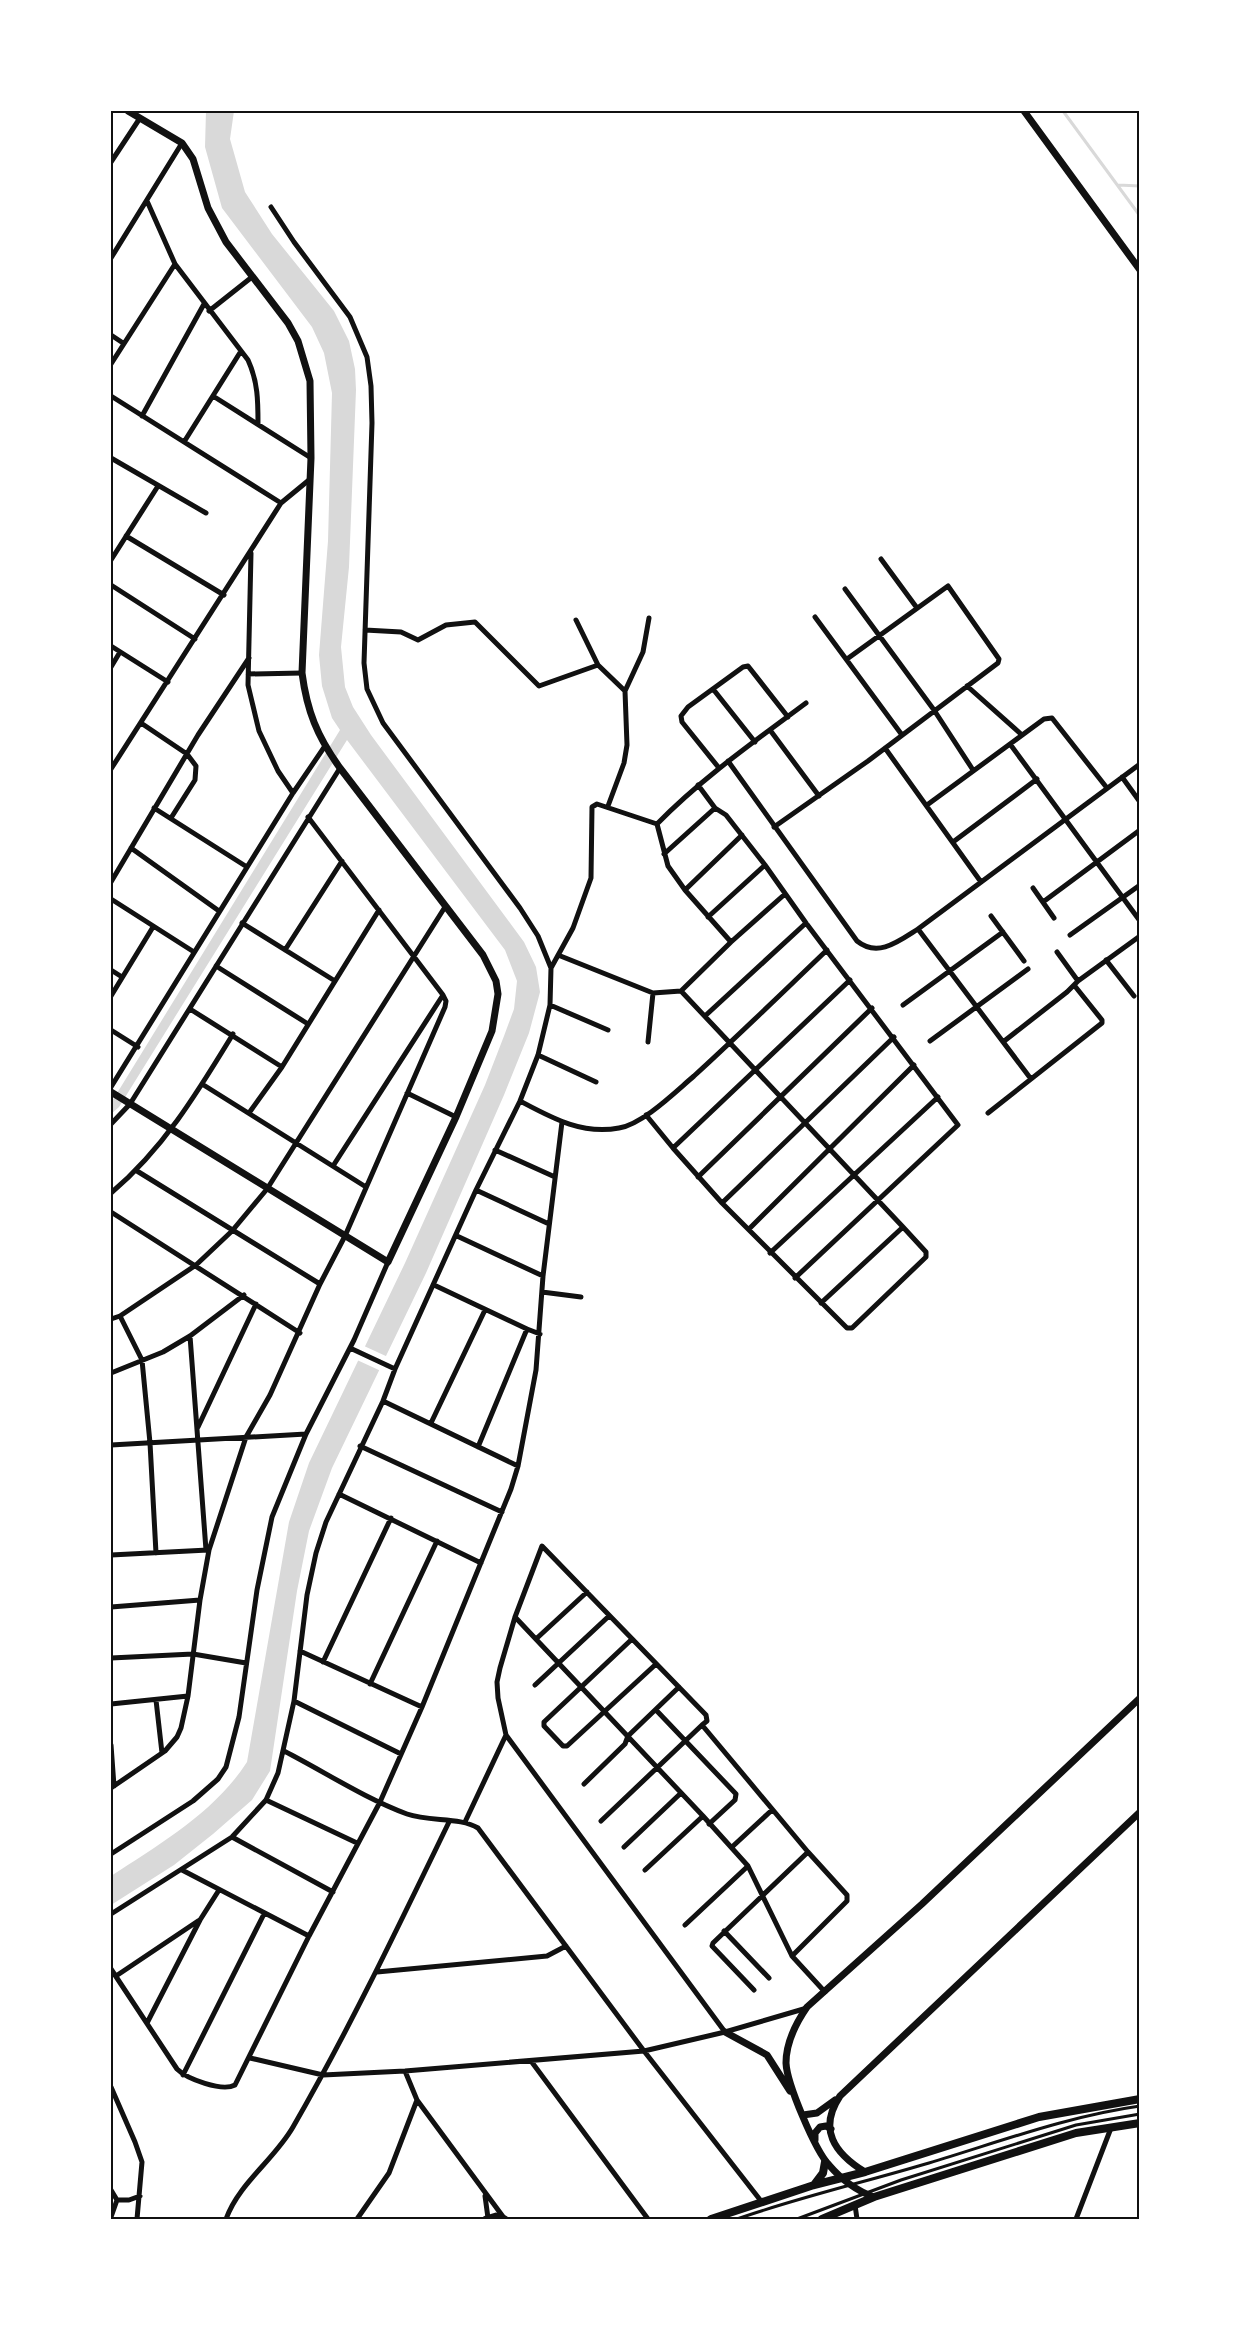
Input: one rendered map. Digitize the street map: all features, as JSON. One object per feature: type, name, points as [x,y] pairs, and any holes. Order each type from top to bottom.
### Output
[{"type":"main road","points":[[711,2219],[761,2201],[865,2172],[1039,2117],[1140,2099]]},
{"type":"main road","points":[[822,2219],[874,2197],[1076,2133],[1140,2123]]},
{"type":"main road","points":[[814,2185],[823,2173],[825,2162]]},
{"type":"street","points":[[111,1854],[193,1801],[218,1779],[226,1767],[233,1748],[256,1590],[272,1517],[306,1434],[350,1348],[456,1117],[492,1031],[498,994],[496,981],[483,955],[338,765],[326,748],[311,718],[302,673],[311,458],[310,381],[303,354],[288,323],[226,242],[208,208],[193,159],[182,143],[128,111]]},
{"type":"street","points":[[1024,111],[1140,270]]},
{"type":"street","points":[[111,162],[140,118]]},
{"type":"street","points":[[111,258],[182,143]]},
{"type":"street","points":[[147,201],[175,264],[241,351],[255,375],[258,424]]},
{"type":"street","points":[[111,1914],[232,1837],[266,1800],[278,1773],[284,1751],[294,1701],[307,1595],[316,1553],[326,1522],[383,1401],[476,1190],[520,1101],[538,1055],[550,1005],[551,968],[538,936],[520,908],[383,723],[367,690],[364,663],[372,423],[367,357],[350,317],[294,242],[272,207]]},
{"type":"street","points":[[111,364],[175,264]]},
{"type":"street","points":[[209,311],[252,277]]},
{"type":"street","points":[[142,416],[204,304]]},
{"type":"street","points":[[111,335],[123,343]]},
{"type":"street","points":[[184,442],[241,351]]},
{"type":"street","points":[[111,396],[281,503]]},
{"type":"street","points":[[213,396],[311,458]]},
{"type":"street","points":[[112,461],[206,513]]},
{"type":"street","points":[[111,769],[281,503],[309,480]]},
{"type":"street","points":[[111,560],[158,486]]},
{"type":"street","points":[[126,536],[224,595]]},
{"type":"street","points":[[251,551],[249,658],[251,701],[259,731],[278,771],[293,793]]},
{"type":"street","points":[[881,559],[917,608]]},
{"type":"street","points":[[111,585],[195,639]]},
{"type":"street","points":[[774,827],[885,748],[998,663],[998,656],[948,586],[847,659]]},
{"type":"street","points":[[845,589],[934,710],[972,770]]},
{"type":"street","points":[[815,617],[902,735]]},
{"type":"street","points":[[608,806],[619,778],[627,745],[625,691],[643,652],[649,618]]},
{"type":"street","points":[[576,620],[598,665],[625,691]]},
{"type":"street","points":[[365,630],[402,632],[418,640],[446,625],[475,622],[539,686],[598,665]]},
{"type":"street","points":[[111,646],[168,682]]},
{"type":"street","points":[[111,667],[120,651]]},
{"type":"street","points":[[111,882],[187,754],[249,658]]},
{"type":"street","points":[[719,768],[682,722],[681,716],[688,707],[743,667],[751,667],[788,717]]},
{"type":"street","points":[[249,674],[302,673]]},
{"type":"street","points":[[967,686],[1022,735]]},
{"type":"street","points":[[713,689],[754,742]]},
{"type":"street","points":[[657,824],[698,785],[806,703]]},
{"type":"street","points":[[927,805],[1044,719],[1052,718],[1107,788]]},
{"type":"street","points":[[141,723],[187,754],[196,766],[197,773],[171,818]]},
{"type":"street","points":[[770,730],[819,796]]},
{"type":"street","points":[[1010,744],[1140,921]]},
{"type":"street","points":[[111,1087],[138,1047],[219,910],[293,793],[326,748]]},
{"type":"street","points":[[885,748],[981,882]]},
{"type":"street","points":[[728,762],[857,940],[864,946],[886,948],[918,929],[1140,764]]},
{"type":"street","points":[[111,1124],[128,1103],[190,1009],[338,765]]},
{"type":"street","points":[[1122,777],[1140,802]]},
{"type":"street","points":[[953,842],[1037,779]]},
{"type":"street","points":[[698,785],[715,808],[726,814],[958,1125],[795,1278]]},
{"type":"street","points":[[551,968],[573,928],[591,878],[593,805],[608,806],[657,824]]},
{"type":"street","points":[[154,808],[247,867]]},
{"type":"street","points":[[664,854],[715,808]]},
{"type":"street","points":[[112,1787],[162,1754],[177,1737],[188,1696],[208,1550],[246,1437],[270,1395],[300,1333],[320,1284],[345,1236],[442,1017],[446,1001],[308,817]]},
{"type":"street","points":[[657,824],[668,866],[685,890],[731,942]]},
{"type":"street","points":[[1043,902],[1140,830]]},
{"type":"street","points":[[685,890],[742,835]]},
{"type":"street","points":[[131,848],[219,910]]},
{"type":"street","points":[[285,950],[342,861]]},
{"type":"street","points":[[708,917],[765,865]]},
{"type":"street","points":[[1070,935],[1140,885]]},
{"type":"street","points":[[1033,888],[1054,918]]},
{"type":"street","points":[[558,955],[653,993],[681,991],[785,894]]},
{"type":"street","points":[[111,899],[194,952]]},
{"type":"street","points":[[111,1319],[120,1316],[196,1265],[232,1231],[267,1189],[445,907]]},
{"type":"street","points":[[249,1113],[282,1067],[379,910]]},
{"type":"street","points":[[992,916],[1024,961]]},
{"type":"street","points":[[242,923],[335,981]]},
{"type":"street","points":[[705,1016],[806,923]]},
{"type":"street","points":[[111,996],[153,927]]},
{"type":"street","points":[[918,929],[1031,1079]]},
{"type":"street","points":[[903,1005],[1003,932]]},
{"type":"street","points":[[1003,1042],[1076,983],[1140,936]]},
{"type":"street","points":[[520,1101],[579,1128],[611,1129],[627,1126],[646,1114],[730,1043],[827,950]]},
{"type":"street","points":[[988,1113],[1102,1023],[1057,952]]},
{"type":"street","points":[[1106,960],[1134,996]]},
{"type":"street","points":[[216,966],[308,1024]]},
{"type":"street","points":[[930,1041],[1028,969]]},
{"type":"street","points":[[111,970],[122,977]]},
{"type":"street","points":[[673,1148],[850,980]]},
{"type":"street","points":[[646,1114],[722,1203],[847,1328],[850,1329],[927,1256],[878,1200],[681,991]]},
{"type":"street","points":[[648,1042],[653,993]]},
{"type":"street","points":[[333,1166],[443,995]]},
{"type":"street","points":[[550,1005],[608,1030]]},
{"type":"street","points":[[698,1177],[872,1008]]},
{"type":"street","points":[[190,1009],[282,1067]]},
{"type":"street","points":[[111,1030],[138,1047]]},
{"type":"street","points":[[111,1193],[137,1171],[172,1130],[233,1035]]},
{"type":"street","points":[[722,1203],[894,1037]]},
{"type":"street","points":[[538,1055],[596,1082]]},
{"type":"street","points":[[749,1229],[914,1065]]},
{"type":"street","points":[[202,1084],[366,1187]]},
{"type":"street","points":[[111,1092],[388,1262]]},
{"type":"street","points":[[407,1093],[456,1117]]},
{"type":"street","points":[[770,1253],[938,1097]]},
{"type":"street","points":[[111,1969],[171,2061],[183,2075],[201,2082],[232,2087],[250,2058],[309,1936],[380,1802],[422,1707],[502,1512],[518,1466],[540,1334],[543,1276],[562,1122]]},
{"type":"street","points":[[495,1150],[555,1177]]},
{"type":"street","points":[[137,1171],[320,1284]]},
{"type":"street","points":[[476,1190],[549,1224]]},
{"type":"street","points":[[111,1212],[244,1295],[300,1333]]},
{"type":"street","points":[[821,1303],[903,1227]]},
{"type":"street","points":[[457,1236],[543,1276]]},
{"type":"street","points":[[434,1285],[540,1334]]},
{"type":"street","points":[[542,1292],[581,1297]]},
{"type":"street","points":[[111,1373],[163,1352],[190,1336],[244,1295]]},
{"type":"street","points":[[198,1428],[256,1304]]},
{"type":"street","points":[[431,1423],[485,1310]]},
{"type":"street","points":[[120,1316],[142,1360],[150,1443],[156,1553]]},
{"type":"street","points":[[478,1447],[527,1329]]},
{"type":"street","points":[[190,1336],[208,1550]]},
{"type":"street","points":[[350,1348],[395,1370]]},
{"type":"street","points":[[383,1401],[518,1466]]},
{"type":"street","points":[[111,1445],[306,1434]]},
{"type":"street","points":[[360,1446],[502,1512]]},
{"type":"street","points":[[339,1494],[481,1563]]},
{"type":"street","points":[[323,1662],[391,1518]]},
{"type":"street","points":[[370,1684],[437,1541]]},
{"type":"street","points":[[601,1821],[707,1721],[706,1715],[542,1546],[515,1617],[497,1682],[506,1734],[724,2032],[767,2055],[795,2100],[825,2162],[850,2185],[874,2197]]},
{"type":"street","points":[[111,1555],[208,1550]]},
{"type":"street","points":[[536,1639],[586,1592]]},
{"type":"street","points":[[111,1607],[200,1600]]},
{"type":"street","points":[[535,1685],[609,1616]]},
{"type":"street","points":[[515,1617],[748,1866],[792,1956],[825,1992]]},
{"type":"street","points":[[631,1640],[544,1722],[544,1726],[566,1747],[655,1665]]},
{"type":"street","points":[[300,1652],[422,1707]]},
{"type":"street","points":[[111,1658],[193,1654],[246,1663]]},
{"type":"street","points":[[584,1784],[625,1744],[628,1736],[679,1687]]},
{"type":"street","points":[[111,1704],[188,1696]]},
{"type":"street","points":[[795,2100],[787,2058],[797,2022],[807,2007],[1140,1698]]},
{"type":"street","points":[[156,1700],[162,1754]]},
{"type":"street","points":[[294,1701],[401,1754]]},
{"type":"street","points":[[656,1710],[736,1794],[735,1800],[710,1824]]},
{"type":"street","points":[[702,1725],[848,1898],[792,1956]]},
{"type":"street","points":[[465,1822],[506,1734]]},
{"type":"street","points":[[111,1745],[112,1787]]},
{"type":"street","points":[[284,1751],[380,1802],[419,1818],[465,1822],[483,1832],[644,2051],[761,2201]]},
{"type":"street","points":[[624,1847],[681,1793]]},
{"type":"street","points":[[266,1800],[357,1844]]},
{"type":"street","points":[[732,1847],[772,1810]]},
{"type":"street","points":[[803,2115],[813,2115],[840,2096],[1140,1812]]},
{"type":"street","points":[[645,1870],[703,1816]]},
{"type":"street","points":[[226,2219],[239,2195],[286,2141],[376,1972],[449,1822]]},
{"type":"street","points":[[232,1837],[333,1892]]},
{"type":"street","points":[[754,1990],[712,1946],[724,1931],[808,1852]]},
{"type":"street","points":[[685,1924],[748,1866]]},
{"type":"street","points":[[182,1870],[309,1936]]},
{"type":"street","points":[[147,2023],[200,1920],[219,1890]]},
{"type":"street","points":[[183,2075],[264,1914]]},
{"type":"street","points":[[116,1976],[200,1920]]},
{"type":"street","points":[[724,1931],[769,1978]]},
{"type":"street","points":[[376,1972],[547,1956],[567,1946]]},
{"type":"street","points":[[250,2058],[323,2075],[405,2071],[644,2051],[724,2032],[807,2007]]},
{"type":"street","points":[[531,2061],[648,2219]]},
{"type":"street","points":[[405,2071],[417,2100],[504,2219]]},
{"type":"street","points":[[111,2087],[142,2162],[137,2219]]},
{"type":"street","points":[[840,2096],[830,2114],[831,2129],[836,2145],[841,2153],[865,2172]]},
{"type":"street","points":[[357,2219],[389,2173],[417,2100]]},
{"type":"street","points":[[815,2140],[815,2133],[819,2127],[826,2126],[831,2129]]},
{"type":"street","points":[[1076,2219],[1112,2126]]},
{"type":"street","points":[[111,2190],[117,2200]]},
{"type":"street","points":[[485,2194],[487,2218],[496,2216],[504,2219]]},
{"type":"street","points":[[117,2200],[129,2200],[140,2196]]},
{"type":"street","points":[[111,2217],[117,2200]]},
{"type":"street","points":[[855,2205],[857,2219]]},
{"type":"lane","points":[[737,2219],[789,2201],[1089,2115],[1140,2106]]},
{"type":"lane","points":[[797,2219],[864,2193],[1076,2125],[1140,2114]]},
{"type":"shaded area","points":[[206,111],[234,111],[230,139],[245,192],[272,234],[334,311],[349,341],[355,369],[356,390],[349,567],[341,647],[345,687],[353,707],[371,735],[524,942],[536,967],[540,992],[529,1033],[504,1095],[426,1273],[332,1468],[309,1531],[297,1591],[270,1771],[252,1800],[213,1834],[174,1865],[111,1905],[111,1876],[203,1812],[234,1780],[247,1762],[289,1522],[309,1463],[405,1263],[485,1085],[514,1009],[517,981],[505,950],[347,740],[119,1107],[111,1114],[111,1103],[340,730],[332,718],[322,686],[319,655],[328,541],[332,393],[324,353],[312,327],[222,208],[205,147]]},
{"type":"pier","points":[[364,1346],[388,1357],[381,1371],[357,1360]]},
{"type":"waterway","points":[[1063,111],[1140,216]]},
{"type":"waterway","points":[[1118,185],[1140,186]]}]
